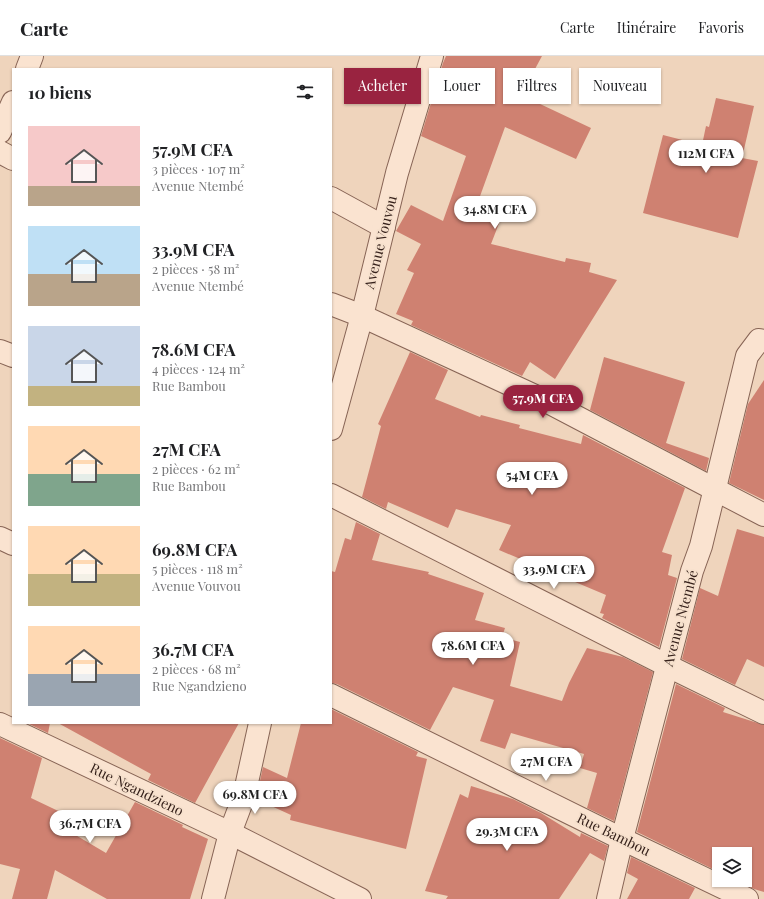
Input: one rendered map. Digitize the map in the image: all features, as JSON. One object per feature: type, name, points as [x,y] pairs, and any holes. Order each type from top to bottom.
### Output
[{"type":"street","points":[[27,68],[32,56]]},
{"type":"street","name":"Avenue Vouvou","points":[[332,425],[362,316],[397,173],[432,56]]},
{"type":"street","points":[[0,132],[12,104]]},
{"type":"street","points":[[0,152],[12,158]]},
{"type":"street","points":[[332,199],[384,227]]},
{"type":"street","points":[[332,304],[362,316],[550,403],[764,514]]},
{"type":"street","name":"Avenue Ntembé","points":[[608,899],[622,839],[692,571],[700,546],[747,356],[762,341]]},
{"type":"street","points":[[0,350],[12,356]]},
{"type":"street","points":[[332,496],[668,666],[764,712]]},
{"type":"street","points":[[0,538],[12,544]]},
{"type":"street","name":"Rue Bambou","points":[[332,694],[622,839],[747,899]]},
{"type":"street","name":"Rue Ngandzieno","points":[[0,724],[230,834],[360,899]]},
{"type":"street","points":[[212,899],[230,834],[244,796],[260,724]]},
{"type":"building","points":[[446,56],[542,56],[536,68],[503,68],[503,104],[540,104],[591,128],[576,159],[505,127],[479,199],[505,208],[491,244],[565,262],[566,258],[591,263],[589,272],[617,280],[555,379],[530,362],[522,376],[411,325],[413,321],[396,314],[414,273],[407,270],[421,244],[396,231],[411,205],[443,221],[466,156],[421,136],[431,104],[495,104],[495,68],[441,68]]},
{"type":"building","points":[[716,98],[754,106],[742,158],[758,161],[738,238],[643,213],[663,135],[702,145],[706,126],[709,127]]},
{"type":"building","points":[[410,352],[448,370],[435,399],[480,417],[481,415],[520,425],[519,428],[581,444],[583,435],[685,488],[662,552],[672,555],[668,575],[677,578],[659,647],[602,618],[604,614],[600,613],[606,595],[499,550],[511,525],[456,509],[448,528],[388,502],[386,509],[362,497],[381,426],[378,424]]},
{"type":"building","points":[[604,357],[685,382],[666,443],[709,458],[706,471],[590,410]]},
{"type":"building","points":[[764,380],[764,500],[729,483],[748,404]]},
{"type":"building","points":[[356,522],[380,534],[372,560],[429,572],[428,574],[484,593],[475,620],[505,628],[502,637],[520,642],[510,686],[562,701],[569,683],[587,648],[623,657],[653,672],[614,821],[587,808],[597,773],[580,768],[584,754],[511,733],[505,749],[480,741],[494,700],[453,687],[430,730],[337,684],[332,683],[332,571],[335,572],[345,538],[351,540]]},
{"type":"building","points":[[737,529],[764,537],[764,667],[747,659],[735,685],[682,659],[700,588],[718,596]]},
{"type":"building","points":[[676,684],[725,708],[723,712],[764,725],[764,892],[750,887],[752,887],[752,847],[712,847],[712,869],[637,832]]},
{"type":"building","points":[[332,709],[418,752],[416,756],[427,759],[406,849],[290,820],[291,815],[256,799],[263,767],[287,778],[301,724],[332,724]]},
{"type":"building","points":[[29,724],[50,724],[48,733]]},
{"type":"building","points":[[60,724],[238,724],[195,803],[148,780],[151,774]]},
{"type":"building","points":[[0,738],[42,758],[31,798],[73,818],[67,830],[106,853],[135,802],[208,839],[190,899],[107,899],[55,870],[47,899],[12,899],[20,869],[0,864]]},
{"type":"building","points":[[471,786],[513,799],[541,813],[580,837],[581,833],[608,846],[604,861],[590,853],[559,899],[446,899],[448,896],[425,891],[460,794],[468,798]]},
{"type":"building","points":[[631,857],[695,888],[689,899],[627,899],[638,879],[627,873]]}]
